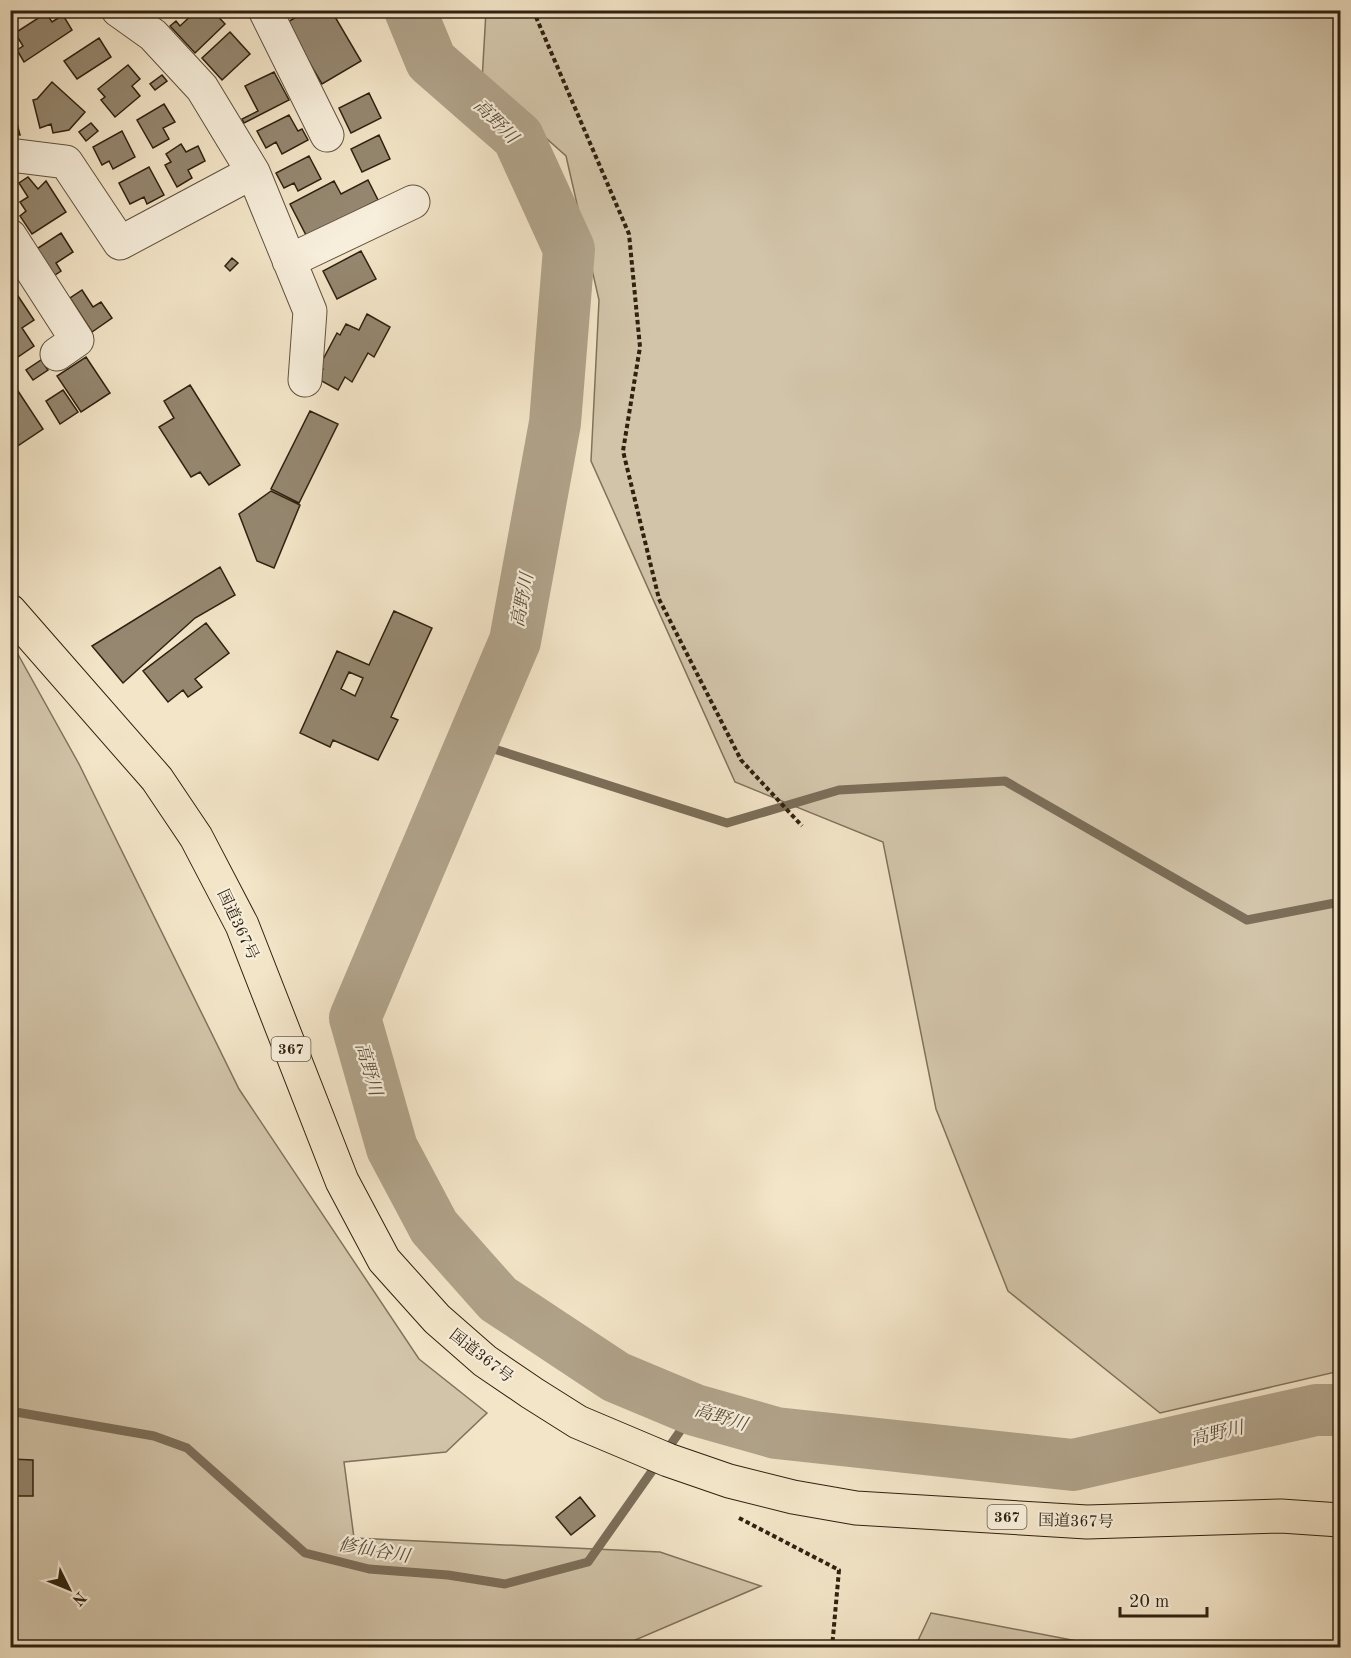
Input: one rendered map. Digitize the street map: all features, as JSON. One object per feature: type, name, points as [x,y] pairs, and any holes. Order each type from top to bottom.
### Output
[{"type":"highway","name":"国道367号","points":[[10,610],[157,779],[196,837],[242,926],[342,1181],[384,1260],[437,1319],[485,1361],[578,1422],[729,1481],[793,1497],[856,1508],[1087,1522],[1281,1516],[1341,1520]]},
{"type":"street","points":[[118,10],[153,35],[202,88],[252,172],[310,311],[305,380]]},
{"type":"street","points":[[265,10],[327,135]]},
{"type":"street","points":[[10,155],[66,162],[120,243],[252,172]]},
{"type":"street","points":[[290,261],[413,202]]},
{"type":"street","points":[[10,236],[77,340],[57,354]]},
{"type":"path","points":[[533,10],[629,234],[640,346],[623,451],[659,599],[741,760],[802,826]]},
{"type":"path","points":[[733,1515],[839,1570],[832,1647]]},
{"type":"shaded area","points":[[486,11],[1340,11],[1340,1371],[1160,1413],[1008,1291],[936,1109],[883,842],[735,782],[591,461],[599,300],[566,156],[482,81]]},
{"type":"shaded area","points":[[10,640],[79,764],[239,1089],[419,1359],[487,1413],[446,1452],[344,1462],[354,1538],[660,1552],[761,1586],[619,1647],[11,1647]]},
{"type":"shaded area","points":[[931,1613],[1108,1647],[915,1647]]},
{"type":"building","points":[[197,10],[212,10],[225,24],[195,53],[170,26],[176,21],[180,26]]},
{"type":"building","points":[[308,10],[331,10],[361,61],[322,84],[286,23]]},
{"type":"building","points":[[46,13],[52,22],[63,15],[72,30],[24,62],[17,50],[23,46],[15,33]]},
{"type":"building","points":[[230,32],[250,54],[222,80],[202,58]]},
{"type":"building","points":[[99,38],[111,57],[77,79],[64,61]]},
{"type":"building","points":[[128,65],[140,79],[132,86],[140,96],[115,117],[101,100],[105,97],[98,89]]},
{"type":"building","points":[[274,72],[289,100],[244,123],[242,119],[258,111],[245,86]]},
{"type":"building","points":[[162,75],[167,81],[155,90],[150,84]]},
{"type":"building","points":[[52,82],[85,112],[69,130],[53,133],[51,124],[40,128],[33,100],[37,99]]},
{"type":"building","points":[[369,93],[381,118],[351,133],[339,108]]},
{"type":"building","points":[[10,98],[20,135],[10,134]]},
{"type":"building","points":[[164,104],[175,122],[163,128],[169,139],[153,148],[137,120]]},
{"type":"building","points":[[289,115],[298,131],[302,129],[308,140],[282,154],[276,142],[266,148],[257,131]]},
{"type":"building","points":[[91,123],[98,131],[86,141],[79,132]]},
{"type":"building","points":[[122,131],[135,157],[113,169],[109,161],[102,165],[93,147]]},
{"type":"building","points":[[379,135],[390,159],[362,172],[351,149]]},
{"type":"building","points":[[181,144],[186,152],[198,146],[205,161],[188,170],[192,178],[177,187],[165,165],[171,162],[166,154]]},
{"type":"building","points":[[309,156],[321,179],[298,191],[294,183],[284,188],[276,173]]},
{"type":"building","points":[[149,167],[164,195],[147,204],[144,197],[130,204],[119,183]]},
{"type":"building","points":[[28,177],[38,189],[46,181],[66,212],[32,234],[20,216],[26,211],[20,202],[28,197],[19,183]]},
{"type":"building","points":[[368,180],[378,200],[307,237],[290,204],[334,181],[341,194]]},
{"type":"building","points":[[61,233],[73,252],[56,263],[61,271],[52,277],[35,250]]},
{"type":"building","points":[[361,251],[376,279],[337,299],[323,271]]},
{"type":"building","points":[[232,258],[238,263],[230,271],[225,266]]},
{"type":"building","points":[[82,290],[93,307],[101,302],[112,318],[92,332],[70,298]]},
{"type":"building","points":[[18,296],[34,320],[22,328],[34,346],[18,357],[10,346],[10,301]]},
{"type":"building","points":[[367,314],[390,327],[374,357],[368,353],[352,382],[345,377],[338,390],[318,379],[323,369],[319,367],[337,333],[340,335],[346,324],[359,330]]},
{"type":"building","points":[[86,357],[110,393],[81,412],[57,376]]},
{"type":"building","points":[[41,360],[48,370],[33,380],[26,370]]},
{"type":"building","points":[[190,385],[240,465],[209,485],[200,472],[191,477],[159,427],[174,418],[164,401]]},
{"type":"building","points":[[16,388],[43,429],[10,451],[10,392]]},
{"type":"building","points":[[63,390],[78,412],[60,424],[46,401]]},
{"type":"building","points":[[310,411],[338,424],[299,503],[271,489]]},
{"type":"building","points":[[271,491],[300,505],[274,568],[257,561],[239,514]]},
{"type":"building","points":[[220,567],[235,595],[195,618],[123,683],[92,646]]},
{"type":"building","points":[[394,611],[432,628],[391,717],[398,720],[378,760],[333,740],[330,747],[300,733],[337,651],[369,665]],"holes":[[[349,672],[363,678],[355,696],[341,689]]]},
{"type":"building","points":[[206,623],[229,653],[195,679],[202,687],[188,697],[183,690],[168,702],[143,671]]},
{"type":"building","points":[[10,1459],[33,1460],[33,1496],[10,1496]]},
{"type":"building","points":[[580,1497],[595,1516],[571,1535],[556,1517]]},
{"type":"waterway","name":"高野川","points":[[410,10],[431,61],[518,137],[569,249],[555,423],[515,641],[355,1018],[392,1148],[434,1227],[498,1299],[616,1377],[695,1410],[776,1433],[1073,1465],[1316,1410],[1340,1410]]},
{"type":"waterway","points":[[472,742],[727,823],[839,790],[1005,781],[1247,920],[1340,902]]},
{"type":"waterway","name":"修仙谷川","points":[[10,1411],[154,1436],[187,1448],[305,1553],[369,1569],[448,1575],[505,1584],[588,1562],[695,1410]]}]
